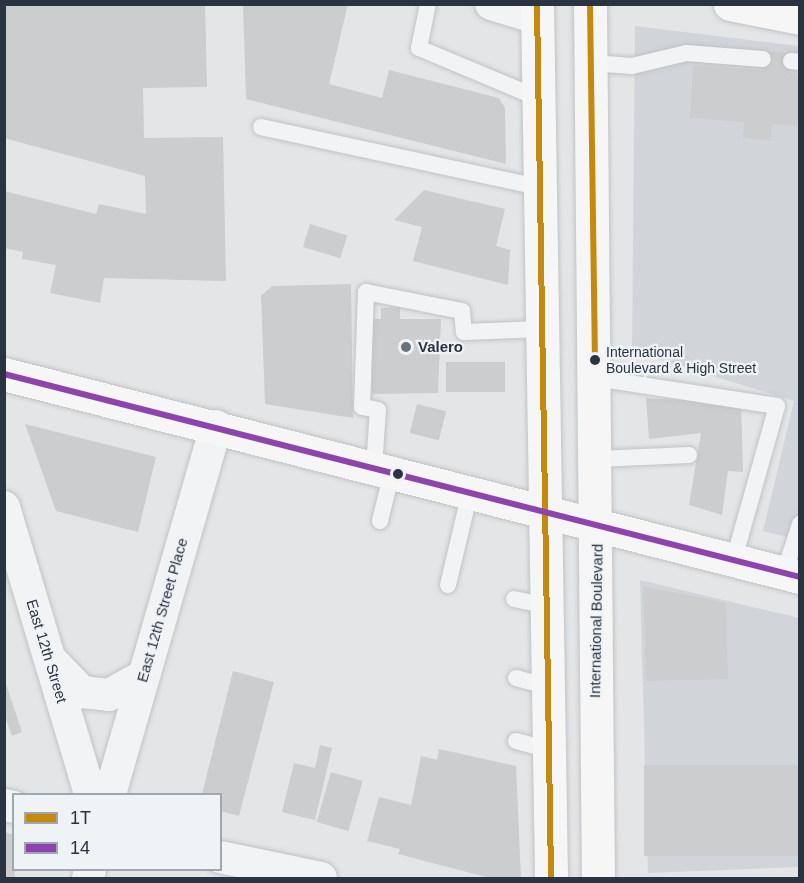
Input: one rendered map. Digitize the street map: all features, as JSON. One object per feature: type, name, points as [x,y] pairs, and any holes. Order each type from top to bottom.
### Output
[{"type":"main road","name":"International Boulevard","points":[[590,4],[598,524],[594,697],[598,879]]},
{"type":"main road","points":[[730,4],[800,18]]},
{"type":"main road","points":[[537,11],[541,329],[549,512],[551,879]]},
{"type":"main road","points":[[4,374],[216,426],[792,575]]},
{"type":"street","points":[[491,4],[537,11]]},
{"type":"street","name":"East 12th Street Place","points":[[111,793],[141,677],[216,426]]},
{"type":"street","name":"East 12th Street","points":[[4,507],[89,793]]},
{"type":"street","points":[[48,657],[82,692],[109,695],[141,677]]},
{"type":"street","points":[[222,857],[321,879]]},
{"type":"lane","points":[[428,4],[419,48],[538,98]]},
{"type":"lane","points":[[592,63],[632,66],[686,53],[763,59]]},
{"type":"lane","points":[[261,127],[539,186]]},
{"type":"lane","points":[[380,521],[383,470],[378,410],[362,407],[366,292],[462,311],[464,332],[541,329]]},
{"type":"lane","points":[[596,378],[777,406],[734,559]]},
{"type":"lane","points":[[597,459],[689,455]]},
{"type":"lane","points":[[448,585],[470,492]]},
{"type":"lane","points":[[792,575],[800,524]]},
{"type":"lane","points":[[514,599],[548,606]]},
{"type":"lane","points":[[516,678],[550,687]]},
{"type":"lane","points":[[516,741],[550,750]]},
{"type":"shaded area","points":[[635,26],[799,46],[799,540],[763,531],[794,401],[632,351]]},
{"type":"shaded area","points":[[640,580],[799,618],[799,867],[648,873]]},
{"type":"building","points":[[4,4],[205,4],[207,87],[143,88],[144,138],[223,137],[226,281],[104,278],[100,303],[50,293],[56,265],[22,259],[23,252],[4,248],[4,191],[96,214],[99,204],[146,214],[145,176],[4,138]]},
{"type":"building","points":[[243,4],[348,4],[329,84],[382,98],[389,70],[499,98],[505,108],[506,164],[246,99]]},
{"type":"building","points":[[763,51],[791,53],[790,73],[800,74],[800,126],[772,124],[771,141],[743,138],[744,122],[690,118],[693,66],[762,70]]},
{"type":"building","points":[[424,190],[505,209],[496,246],[510,250],[508,285],[413,261],[422,227],[394,220]]},
{"type":"building","points":[[310,224],[347,235],[340,258],[303,247]]},
{"type":"building","points":[[351,284],[353,418],[265,404],[261,296],[272,286]]},
{"type":"building","name":"Valero","points":[[400,307],[400,319],[441,319],[438,393],[372,394],[371,319],[381,319],[381,308]]},
{"type":"building","points":[[446,362],[505,362],[505,392],[446,392]]},
{"type":"building","points":[[646,398],[741,403],[743,472],[728,471],[722,515],[689,505],[701,433],[649,439]]},
{"type":"building","points":[[417,404],[446,411],[439,440],[410,433]]},
{"type":"building","points":[[25,424],[156,457],[138,532],[56,511]]},
{"type":"building","points":[[643,586],[726,603],[728,679],[646,681]]},
{"type":"building","points":[[233,671],[274,682],[239,816],[222,812],[222,793],[202,793]]},
{"type":"building","points":[[6,684],[22,732],[12,736],[4,713]]},
{"type":"building","points":[[320,745],[332,748],[315,820],[282,812],[294,763],[315,768]]},
{"type":"building","points":[[439,749],[516,766],[521,878],[490,878],[398,854],[400,849],[367,841],[379,797],[411,805],[421,756],[437,760]]},
{"type":"building","points":[[644,765],[800,765],[800,856],[644,856]]},
{"type":"building","points":[[331,772],[363,781],[348,831],[317,822]]},
{"type":"building","points":[[4,832],[12,834],[12,871],[15,871],[15,878],[4,878]]},
{"type":"transit line","name":"1T","points":[[537,4],[551,878]]},
{"type":"transit line","name":"1T","points":[[590,4],[595,360]]},
{"type":"transit line","name":"14","points":[[4,374],[800,577]]},
{"type":"place","name":"Valero","points":[[406,347]]},
{"type":"place","name":"International Boulevard & High Street","points":[[595,360]]}]
